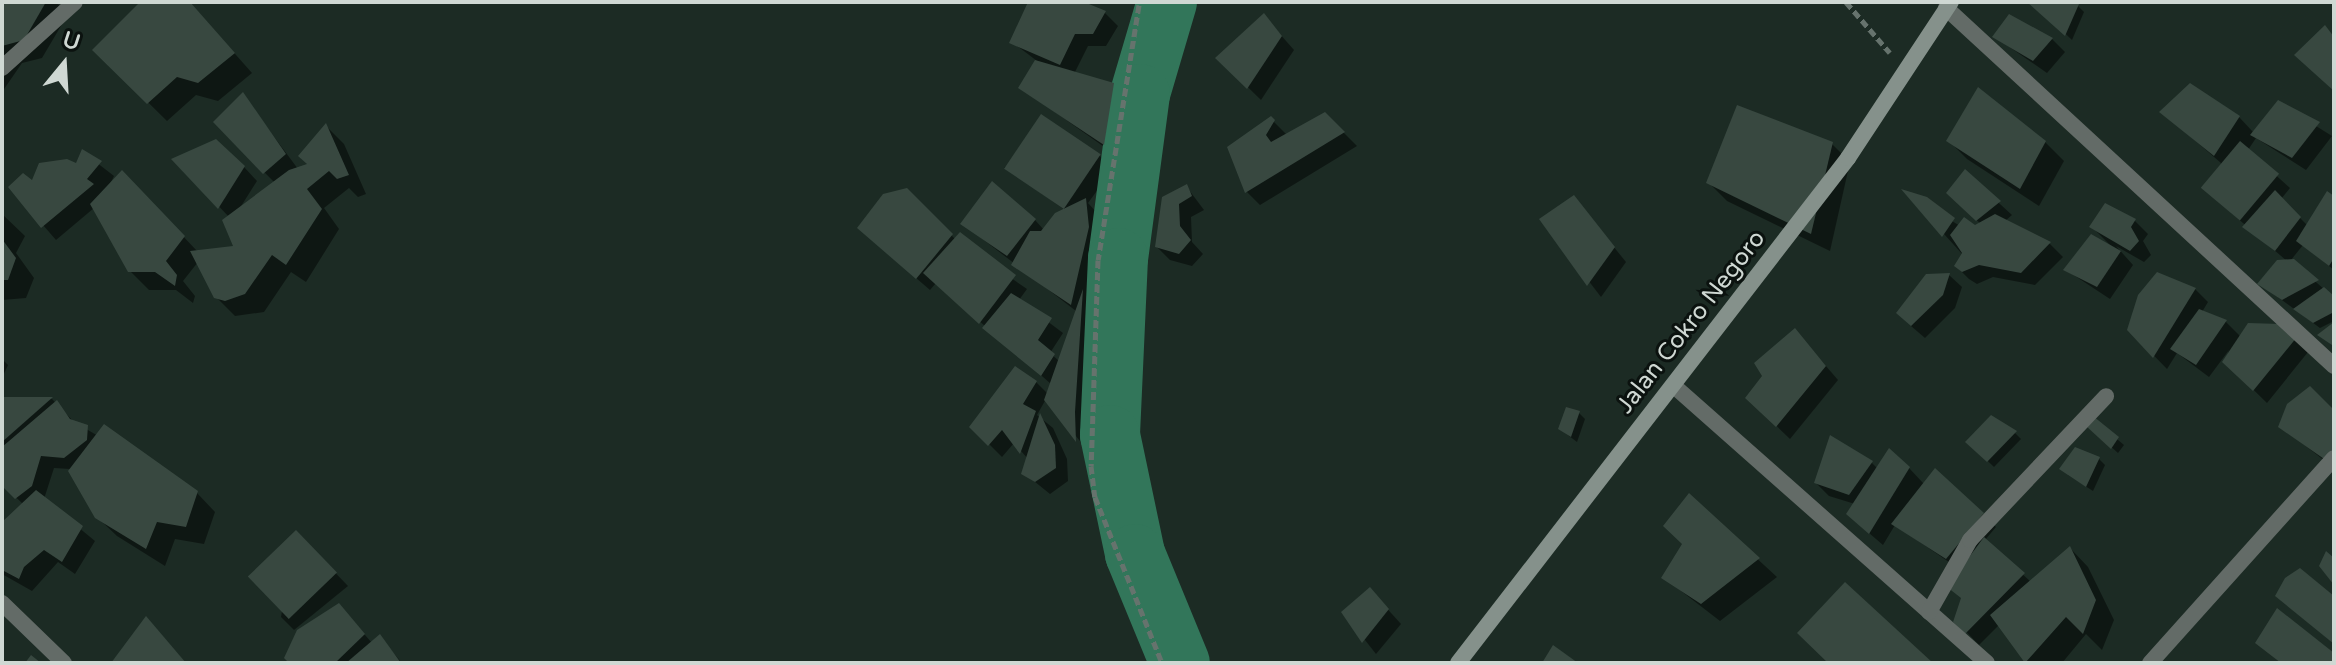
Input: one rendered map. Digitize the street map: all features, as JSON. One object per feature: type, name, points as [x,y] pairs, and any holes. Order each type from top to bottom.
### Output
[{"type":"street","points":[[2,68],[75,2]]},
{"type":"street","points":[[1948,5],[2334,366]]},
{"type":"street","name":"Jalan Cokro Negoro","points":[[1458,663],[1848,158],[1948,5]]},
{"type":"street","points":[[1674,386],[1987,663]]},
{"type":"street","points":[[1929,612],[1970,540],[2106,396]]},
{"type":"street","points":[[2150,663],[2334,458]]},
{"type":"street","points":[[2,603],[64,663]]},
{"type":"path","points":[[1846,2],[1905,70]]},
{"type":"path","points":[[1139,5],[1098,260],[1091,466],[1095,497],[1162,663]]},
{"type":"building","points":[[2,2],[46,2],[24,40],[2,46]]},
{"type":"building","points":[[140,2],[190,2],[235,53],[198,83],[177,77],[147,104],[92,50]]},
{"type":"building","points":[[1028,2],[1084,2],[1106,11],[1093,34],[1075,34],[1060,65],[1009,43]]},
{"type":"building","points":[[2027,2],[2071,2],[2079,4],[2065,36]]},
{"type":"building","points":[[1264,13],[1282,36],[1247,89],[1215,58]]},
{"type":"building","points":[[2009,14],[2053,38],[2033,61],[1992,37]]},
{"type":"building","points":[[2325,25],[2334,37],[2334,91],[2294,55]]},
{"type":"building","points":[[1035,60],[1114,83],[1104,145],[1018,88]]},
{"type":"building","points":[[2190,83],[2240,116],[2214,156],[2159,112]]},
{"type":"building","points":[[1978,87],[2046,141],[2020,189],[1946,141]]},
{"type":"building","points":[[243,92],[286,154],[263,174],[213,122]]},
{"type":"building","points":[[2278,100],[2320,122],[2292,158],[2250,135]]},
{"type":"building","points":[[1737,105],[1833,142],[1811,234],[1706,183]]},
{"type":"building","points":[[1325,112],[1345,132],[1245,193],[1227,147],[1271,116],[1275,120],[1266,135],[1271,142]]},
{"type":"building","points":[[1041,114],[1101,154],[1064,209],[1004,169]]},
{"type":"building","points":[[326,123],[349,175],[337,179],[329,171],[307,189],[322,209],[286,265],[272,255],[245,294],[225,301],[214,298],[190,251],[233,246],[222,220],[289,170],[307,164],[298,156]]},
{"type":"building","points":[[216,139],[245,166],[218,209],[171,159]]},
{"type":"building","points":[[2240,141],[2279,174],[2240,221],[2201,188]]},
{"type":"building","points":[[82,149],[102,161],[87,179],[94,184],[41,228],[8,187],[23,173],[32,180],[39,163],[67,159],[76,163]]},
{"type":"building","points":[[1965,169],[2001,201],[1976,221],[1946,193]]},
{"type":"building","points":[[122,170],[185,236],[166,261],[177,275],[175,286],[155,272],[128,272],[90,204]]},
{"type":"building","points":[[992,181],[1036,219],[1007,256],[960,224]]},
{"type":"building","points":[[1187,184],[1192,196],[1179,204],[1180,226],[1191,240],[1179,254],[1155,247],[1162,197]]},
{"type":"building","points":[[907,188],[953,234],[916,279],[857,228],[883,194]]},
{"type":"building","points":[[1901,189],[1927,197],[1955,218],[1942,237]]},
{"type":"building","points":[[2275,190],[2301,217],[2275,251],[2242,227]]},
{"type":"building","points":[[2327,191],[2334,196],[2334,258],[2329,266],[2296,241]]},
{"type":"building","points":[[1574,195],[1615,247],[1587,286],[1539,219]]},
{"type":"building","points":[[1086,198],[1089,227],[1071,305],[1011,265],[1030,231],[1041,231],[1055,213]]},
{"type":"building","points":[[2105,203],[2136,219],[2131,227],[2139,241],[2130,251],[2089,227]]},
{"type":"building","points":[[1995,214],[2051,242],[2021,273],[1979,265],[1962,272],[1954,266],[1962,253],[1950,235],[1964,217],[1975,225]]},
{"type":"building","points":[[960,232],[1016,275],[979,324],[923,273]]},
{"type":"building","points":[[2091,234],[2121,251],[2097,287],[2063,270]]},
{"type":"building","points":[[2,239],[16,258],[8,280],[2,280]]},
{"type":"building","points":[[2294,259],[2319,280],[2282,300],[2257,284],[2277,260]]},
{"type":"building","points":[[2157,272],[2196,288],[2153,358],[2127,330],[2138,295]]},
{"type":"building","points":[[1950,273],[1943,295],[1911,326],[1896,313],[1926,274]]},
{"type":"building","points":[[2324,287],[2334,296],[2334,312],[2313,323],[2293,309]]},
{"type":"building","points":[[1083,289],[1075,412],[1076,442],[1044,400]]},
{"type":"building","points":[[1011,293],[1052,318],[1038,340],[1055,354],[1041,376],[982,328]]},
{"type":"building","points":[[2199,309],[2227,320],[2196,365],[2170,349]]},
{"type":"building","points":[[2334,322],[2334,343],[2332,345],[2317,335]]},
{"type":"building","points":[[2248,323],[2280,324],[2297,337],[2253,391],[2222,362]]},
{"type":"building","points":[[1795,328],[1826,366],[1776,427],[1745,398],[1762,376],[1754,363]]},
{"type":"building","points":[[1015,366],[1037,381],[1023,404],[1036,411],[1020,454],[1002,430],[988,446],[969,427]]},
{"type":"building","points":[[2310,386],[2334,410],[2334,451],[2327,461],[2278,427],[2287,404]]},
{"type":"building","points":[[2,397],[53,397],[2,442]]},
{"type":"building","points":[[57,400],[70,419],[88,425],[87,440],[64,458],[41,456],[32,486],[15,499],[2,486],[2,447]]},
{"type":"building","points":[[1566,407],[1580,411],[1571,437],[1558,429]]},
{"type":"building","points":[[1040,413],[1055,445],[1056,468],[1035,482],[1021,474]]},
{"type":"building","points":[[1991,415],[2017,431],[1987,462],[1965,442]]},
{"type":"building","points":[[2093,416],[2119,437],[2111,449],[2086,426]]},
{"type":"building","points":[[104,424],[198,491],[186,527],[157,522],[146,549],[95,518],[68,471]]},
{"type":"building","points":[[1830,435],[1873,461],[1849,495],[1814,483]]},
{"type":"building","points":[[2075,447],[2100,457],[2086,487],[2059,469]]},
{"type":"building","points":[[1889,448],[1910,467],[1869,534],[1846,514]]},
{"type":"building","points":[[1935,468],[1984,513],[1946,559],[1891,524]]},
{"type":"building","points":[[36,490],[83,526],[62,562],[44,550],[24,567],[19,579],[2,570],[2,522]]},
{"type":"building","points":[[1689,493],[1760,558],[1701,604],[1661,578],[1682,544],[1663,526]]},
{"type":"building","points":[[296,530],[337,572],[289,619],[248,577]]},
{"type":"building","points":[[1984,537],[2025,573],[1965,634],[1953,622],[1961,598],[1947,587]]},
{"type":"building","points":[[2070,546],[2096,600],[2083,634],[2066,617],[2025,663],[1990,615]]},
{"type":"building","points":[[2326,551],[2334,558],[2334,585],[2319,566]]},
{"type":"building","points":[[2300,568],[2334,596],[2334,644],[2275,596],[2285,578]]},
{"type":"building","points":[[1845,582],[1933,663],[1828,663],[1797,633]]},
{"type":"building","points":[[1370,587],[1389,609],[1362,643],[1341,612]]},
{"type":"building","points":[[339,603],[365,634],[335,663],[289,663],[284,658],[297,630]]},
{"type":"building","points":[[2277,608],[2334,653],[2334,663],[2281,663],[2255,643]]},
{"type":"building","points":[[146,616],[186,663],[111,663]]},
{"type":"building","points":[[380,634],[401,663],[346,663]]},
{"type":"building","points":[[1553,645],[1578,663],[1542,663]]},
{"type":"building","points":[[31,655],[41,663],[25,663]]},
{"type":"waterway","points":[[1167,2],[1140,94],[1118,258],[1110,435],[1135,554],[1180,663]]}]
